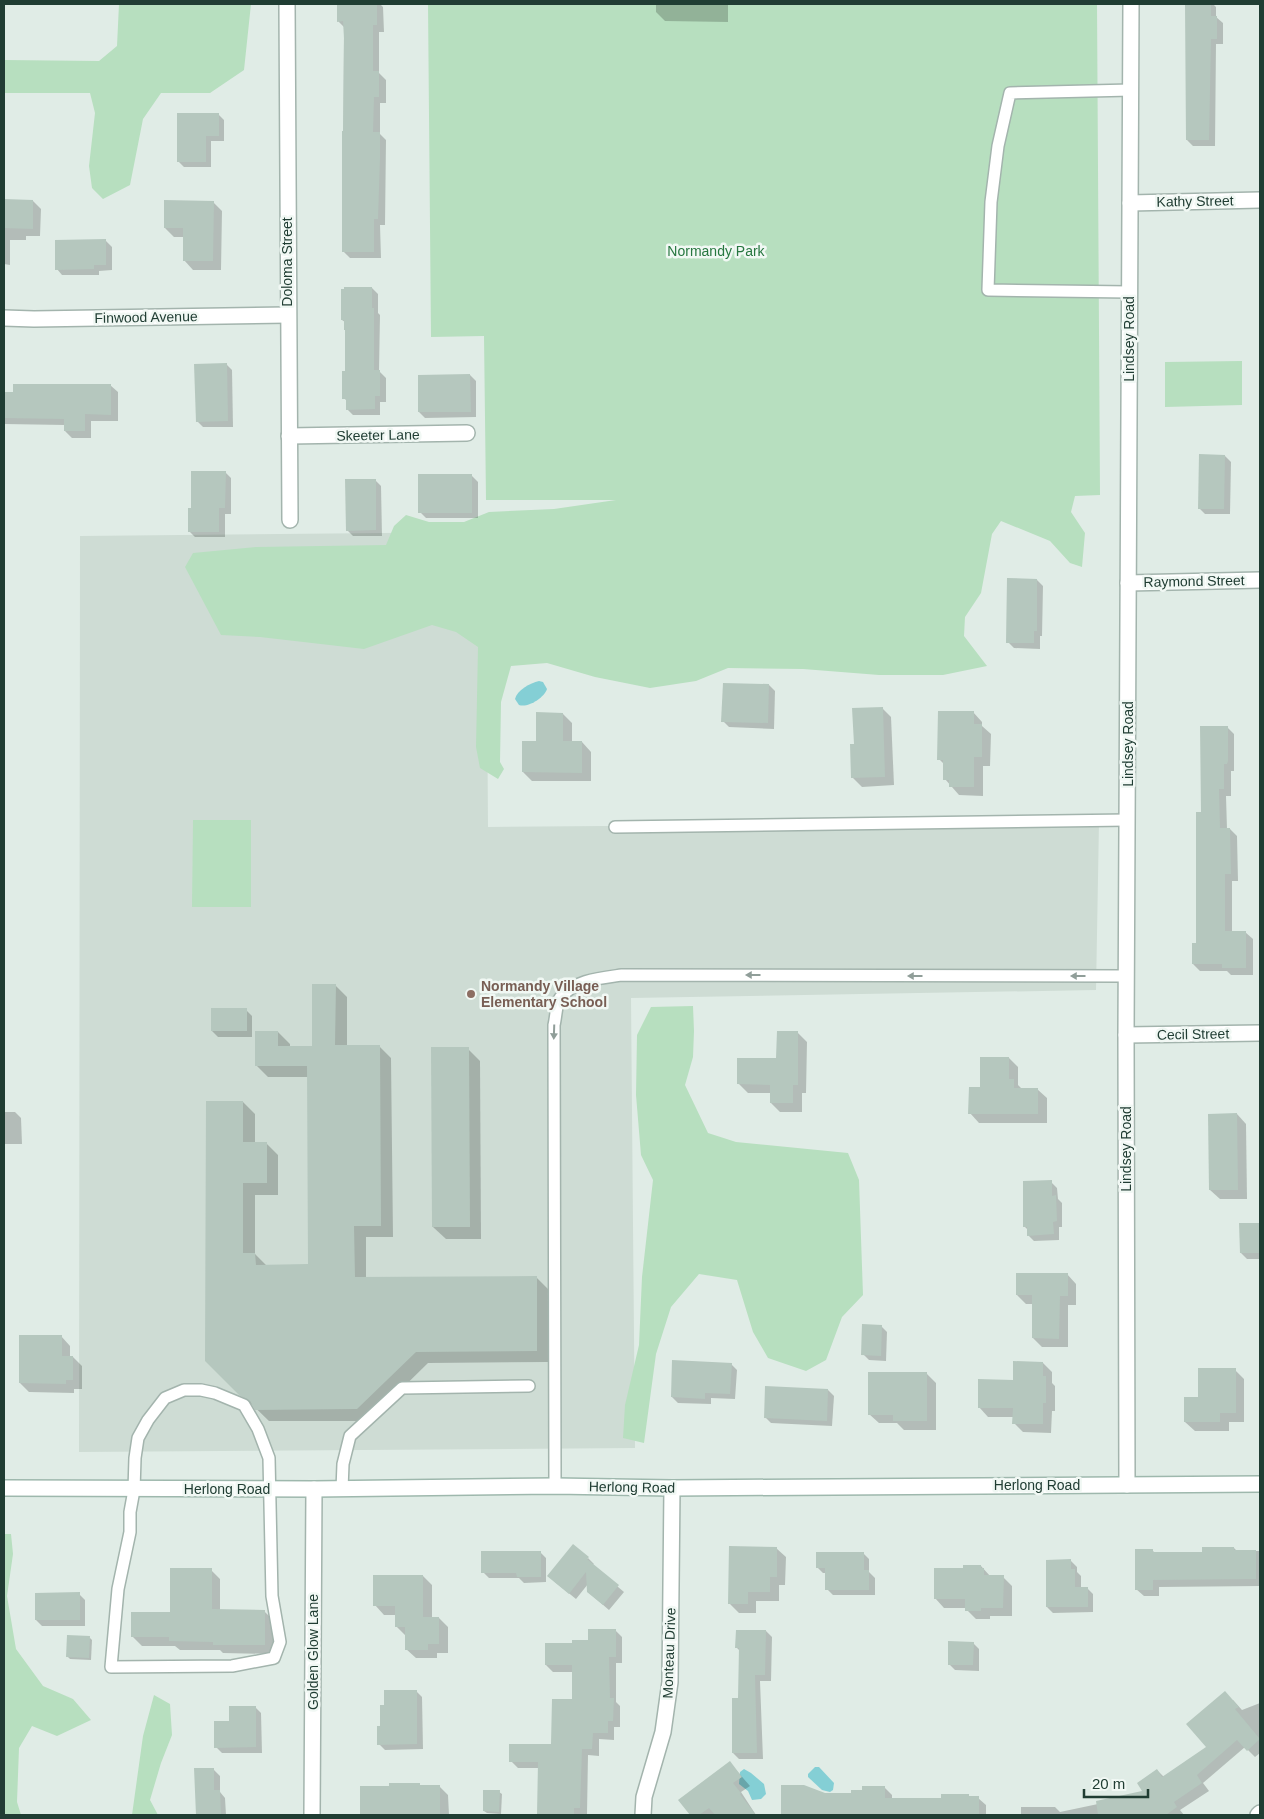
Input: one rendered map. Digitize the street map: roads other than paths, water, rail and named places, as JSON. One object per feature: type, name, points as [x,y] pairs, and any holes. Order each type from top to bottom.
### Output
[{"type":"street","name":"Doloma Street","points":[[287,4],[290,520]]},
{"type":"street","name":"Lindsey Road","points":[[1127,1485],[1126,976],[1131,4]]},
{"type":"street","name":"Kathy Street","points":[[1130,203],[1260,200]]},
{"type":"street","name":"Finwood Avenue","points":[[4,318],[288,315]]},
{"type":"street","name":"Skeeter Lane","points":[[289,436],[466,433]]},
{"type":"street","name":"Raymond Street","points":[[1128,582],[1260,580]]},
{"type":"street","name":"Cecil Street","points":[[1126,1035],[1260,1033]]},
{"type":"street","name":"Herlong Road","points":[[4,1488],[134,1490],[555,1486],[672,1488],[1260,1484]]},
{"type":"street","name":"Monteau Drive","points":[[643,1815],[644,1797],[663,1732],[670,1682],[672,1488]]},
{"type":"street","name":"Golden Glow Lane","points":[[312,1815],[314,1489]]},
{"type":"lane","points":[[1130,292],[988,290],[988,281],[989,227],[993,178],[1010,93],[1131,90]]},
{"type":"lane","points":[[615,827],[1128,820]]},
{"type":"lane","points":[[555,1486],[554,1025],[560,999],[577,985],[593,979],[622,975],[1126,976]]},
{"type":"lane","points":[[342,1489],[343,1464],[350,1436],[402,1388],[530,1386]]},
{"type":"lane","points":[[184,1390],[201,1390],[215,1393],[244,1406],[258,1428],[269,1458],[269,1488],[272,1596],[280,1642],[274,1658],[232,1666],[111,1667],[118,1589],[130,1532],[130,1512],[134,1490],[134,1458],[138,1438],[148,1420],[165,1398],[184,1390]]},
{"type":"water","points":[[539,681],[543,682],[547,689],[543,696],[531,704],[519,705],[515,699],[518,693],[528,685]]},
{"type":"water","points":[[815,1767],[819,1767],[834,1783],[833,1790],[830,1792],[822,1790],[808,1777],[808,1774]]},
{"type":"water","points":[[744,1769],[764,1784],[766,1794],[761,1799],[752,1800],[748,1791],[739,1784],[740,1772]]},
{"type":"place","name":"Normandy Village Elementary School","points":[[471,994]]},
{"type":"park label","name":"Normandy Park","points":[[716,251]]}]
